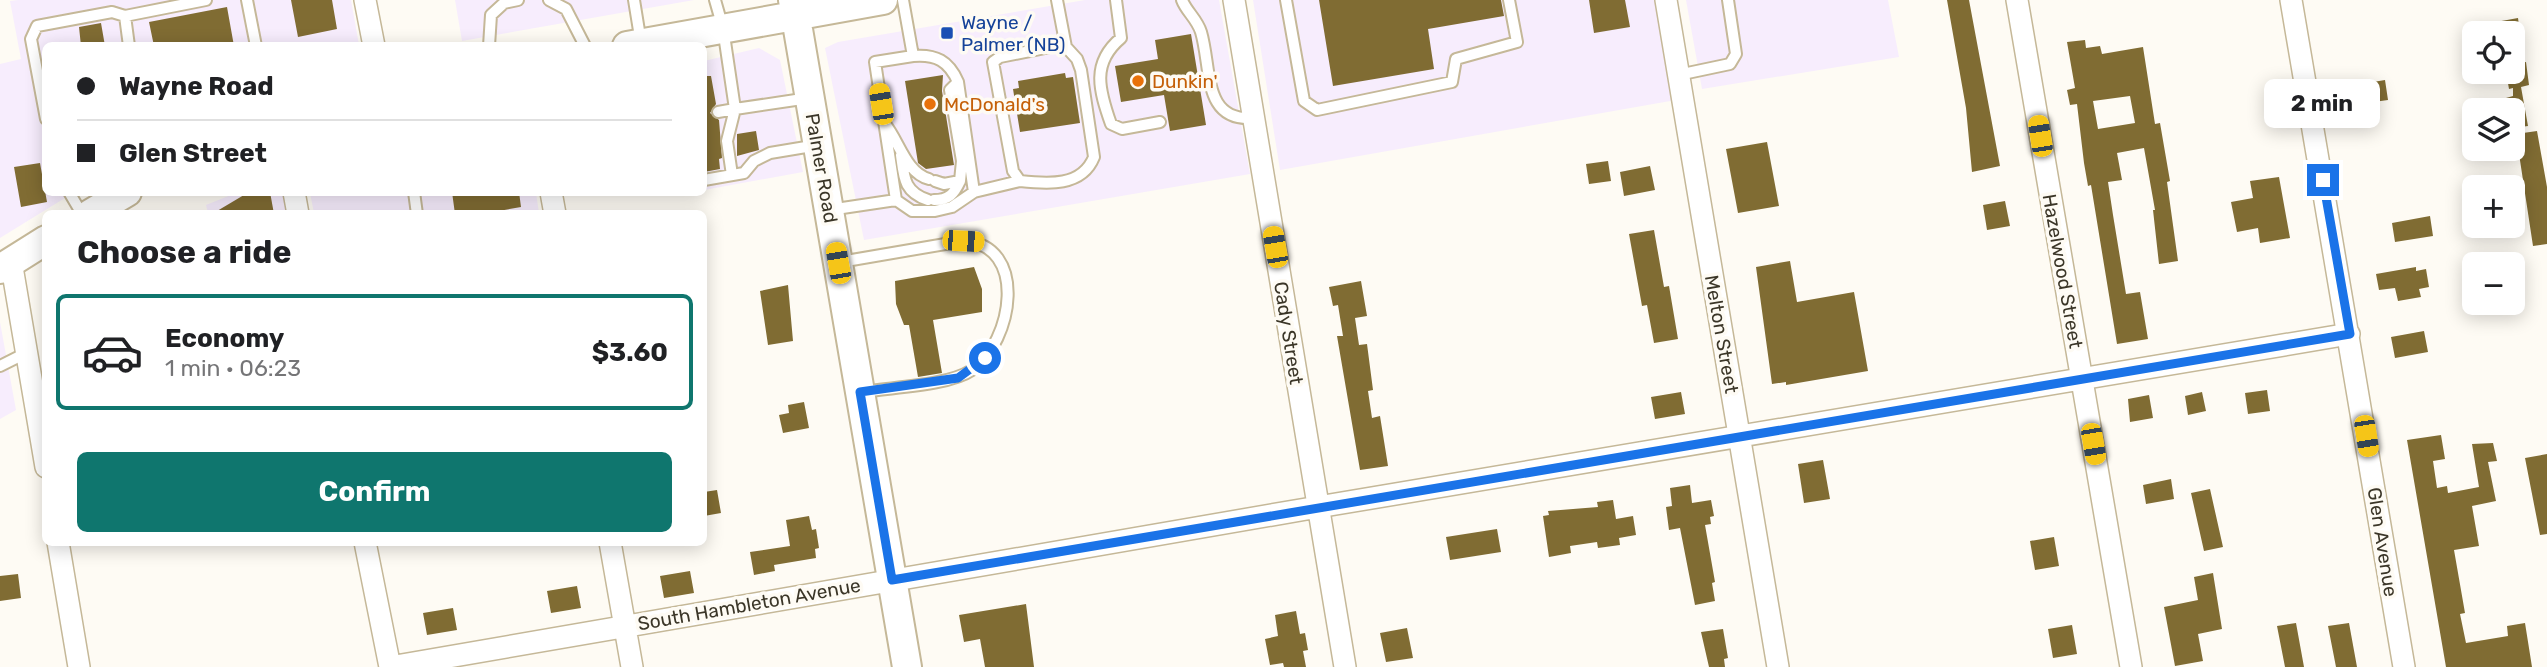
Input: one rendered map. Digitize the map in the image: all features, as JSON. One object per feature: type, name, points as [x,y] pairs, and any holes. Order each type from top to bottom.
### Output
[{"type":"street","points":[[365,0],[373,42]]},
{"type":"street","points":[[645,42],[723,28],[794,7],[883,0]]},
{"type":"street","name":"Cady Street","points":[[1234,0],[1345,667]]},
{"type":"street","name":"Melton Street","points":[[1665,0],[1779,667]]},
{"type":"street","name":"Hazelwood Street","points":[[2017,0],[2131,667]]},
{"type":"street","name":"Glen Avenue","points":[[2291,0],[2350,334],[2404,667]]},
{"type":"street","name":"Palmer Road","points":[[794,7],[907,667]]},
{"type":"street","points":[[97,210],[120,196]]},
{"type":"street","points":[[42,242],[6,265],[26,353],[42,444]]},
{"type":"street","name":"South Hambleton Avenue","points":[[390,667],[1318,507],[2350,334]]},
{"type":"street","points":[[59,546],[79,667]]},
{"type":"street","points":[[366,546],[390,667]]},
{"type":"street","points":[[611,546],[632,667]]},
{"type":"lane","points":[[42,98],[31,39],[37,26],[112,12],[125,16],[205,0]]},
{"type":"lane","points":[[247,0],[255,42]]},
{"type":"lane","points":[[489,42],[491,15],[504,3],[518,0]]},
{"type":"lane","points":[[549,0],[566,9],[583,42]]},
{"type":"lane","points":[[634,0],[634,42]]},
{"type":"lane","points":[[715,0],[723,28],[735,109],[727,141],[732,175]]},
{"type":"lane","points":[[903,0],[913,56]]},
{"type":"lane","points":[[829,210],[897,200],[912,211],[923,212],[952,207],[974,192],[1020,181],[1058,182],[1077,177],[1088,170],[1094,157],[1081,70],[1077,59],[1065,44],[1057,0]]},
{"type":"lane","points":[[1116,0],[1121,38],[1108,48],[1099,68],[1111,124],[1122,129],[1160,122]]},
{"type":"lane","points":[[1182,0],[1193,14],[1201,32],[1216,103],[1224,114],[1231,117],[1254,118]]},
{"type":"lane","points":[[1286,0],[1304,101],[1317,110],[1452,82],[1457,59],[1517,42],[1510,0]]},
{"type":"lane","points":[[1678,75],[1730,64],[1736,54],[1728,0]]},
{"type":"lane","points":[[125,16],[128,42]]},
{"type":"lane","points":[[1020,181],[1013,171],[993,62],[1000,57],[1065,44]]},
{"type":"lane","points":[[897,200],[875,62],[927,54],[942,59],[953,71],[958,82],[974,192]]},
{"type":"lane","points":[[900,146],[906,187],[915,196],[944,200],[955,193],[960,181],[961,161],[950,90],[958,82]]},
{"type":"lane","points":[[718,112],[810,97]]},
{"type":"lane","points":[[885,124],[911,167],[921,177],[944,184],[960,181]]},
{"type":"lane","points":[[707,179],[744,173],[754,162],[770,153],[818,145]]},
{"type":"lane","points":[[838,263],[963,241],[978,241],[989,247],[1006,272],[1008,289],[1004,319],[985,358],[973,369],[958,378],[860,392]]},
{"type":"lane","points":[[0,366],[26,353]]},
{"type":"shaded area","points":[[351,0],[358,42],[42,42],[42,196],[68,196],[0,238],[0,64],[21,59],[10,1]]},
{"type":"shaded area","points":[[455,0],[694,0],[462,41]]},
{"type":"shaded area","points":[[1085,0],[1219,0],[1250,174],[864,240],[825,48],[838,42]]},
{"type":"shaded area","points":[[1253,0],[1658,0],[1676,100],[1280,170]]},
{"type":"shaded area","points":[[1686,0],[1888,0],[1899,57],[1702,89]]},
{"type":"shaded area","points":[[759,48],[780,60],[803,172],[707,189],[707,60]]},
{"type":"shaded area","points":[[228,196],[286,196],[288,210],[207,210],[206,205]]},
{"type":"shaded area","points":[[311,196],[536,196],[539,210],[313,210]]},
{"type":"shaded area","points":[[0,322],[16,410],[0,419]]},
{"type":"building","points":[[291,0],[332,0],[337,29],[298,37]]},
{"type":"building","points":[[1319,0],[1501,0],[1504,16],[1428,29],[1434,69],[1333,86]]},
{"type":"building","points":[[1589,0],[1625,0],[1630,27],[1594,33]]},
{"type":"building","points":[[1947,0],[1969,0],[2000,166],[1972,172],[1966,108]]},
{"type":"building","points":[[227,7],[233,42],[153,42],[149,22]]},
{"type":"building","points":[[101,23],[104,42],[81,42],[79,27]]},
{"type":"building","points":[[1191,34],[1206,125],[1170,131],[1164,95],[1121,102],[1115,66],[1158,59],[1155,40]]},
{"type":"building","points":[[2085,40],[2086,48],[2100,46],[2102,54],[2143,47],[2155,124],[2160,123],[2170,181],[2167,182],[2178,261],[2159,264],[2155,210],[2144,148],[2117,153],[2122,180],[2108,182],[2126,294],[2140,292],[2148,339],[2117,344],[2091,185],[2088,186],[2084,163],[2077,104],[2070,105],[2067,90],[2075,88],[2067,42]],"holes":[[[2130,96],[2135,123],[2098,129],[2093,101]]]},
{"type":"building","points":[[2525,62],[2529,85],[2521,87],[2523,98],[2506,98],[2513,96],[2513,88],[2509,89],[2508,84],[2525,84]]},
{"type":"building","points":[[1065,73],[1066,78],[1073,77],[1080,123],[1020,132],[1013,89],[1019,88],[1018,81]]},
{"type":"building","points":[[943,75],[942,91],[954,165],[926,169],[918,163],[905,81]]},
{"type":"building","points":[[707,76],[711,76],[716,104],[710,113],[719,120],[722,158],[719,159],[720,169],[707,171]]},
{"type":"building","points":[[2385,80],[2388,100],[2359,104],[2355,85]]},
{"type":"building","points":[[756,131],[759,150],[737,156],[737,134]]},
{"type":"building","points":[[2537,131],[2547,187],[2547,244],[2533,246],[2525,175],[2522,175],[2520,161],[2525,161],[2525,133]]},
{"type":"building","points":[[1767,142],[1779,206],[1738,213],[1726,149]]},
{"type":"building","points":[[1608,161],[1611,181],[1589,184],[1586,164]]},
{"type":"building","points":[[40,163],[42,196],[46,196],[47,202],[21,207],[14,167]]},
{"type":"building","points":[[1650,166],[1655,190],[1624,196],[1620,172]]},
{"type":"building","points":[[2279,177],[2290,238],[2260,243],[2258,228],[2237,232],[2231,202],[2253,198],[2250,181]]},
{"type":"building","points":[[242,196],[271,196],[273,210],[219,210]]},
{"type":"building","points":[[453,196],[520,196],[521,207],[504,210],[454,210]]},
{"type":"building","points":[[2005,201],[2010,226],[1987,230],[1983,205]]},
{"type":"building","points":[[2430,216],[2433,236],[2395,242],[2392,223]]},
{"type":"building","points":[[1654,230],[1664,287],[1669,286],[1678,339],[1654,343],[1647,305],[1642,306],[1629,234]]},
{"type":"building","points":[[1790,261],[1797,302],[1854,292],[1868,371],[1786,385],[1786,382],[1772,384],[1756,267]]},
{"type":"building","points":[[974,267],[982,289],[982,312],[933,320],[942,373],[918,377],[909,325],[904,325],[896,304],[895,281]]},
{"type":"building","points":[[2416,267],[2416,271],[2426,269],[2429,287],[2419,289],[2421,297],[2398,301],[2395,288],[2379,290],[2376,274]]},
{"type":"building","points":[[1361,281],[1367,316],[1355,318],[1359,345],[1367,344],[1373,390],[1368,391],[1372,418],[1380,416],[1388,466],[1360,470],[1337,336],[1343,336],[1338,305],[1333,306],[1329,287]]},
{"type":"building","points":[[788,285],[793,341],[768,345],[760,291]]},
{"type":"building","points":[[2424,331],[2428,352],[2395,358],[2391,337]]},
{"type":"building","points":[[2267,390],[2270,411],[2248,414],[2245,393]]},
{"type":"building","points":[[1681,392],[1685,414],[1655,419],[1651,397]]},
{"type":"building","points":[[2202,392],[2206,411],[2188,415],[2185,396]]},
{"type":"building","points":[[2149,395],[2153,418],[2130,422],[2128,399]]},
{"type":"building","points":[[804,402],[809,428],[783,433],[779,415],[789,413],[788,405]]},
{"type":"building","points":[[2441,435],[2445,459],[2433,461],[2437,488],[2447,486],[2448,493],[2479,487],[2472,444],[2493,443],[2497,461],[2488,462],[2496,501],[2472,506],[2479,546],[2454,550],[2465,613],[2460,614],[2466,643],[2508,636],[2507,626],[2525,623],[2532,667],[2446,667],[2407,440]]},
{"type":"building","points":[[2547,454],[2547,534],[2540,535],[2525,458]]},
{"type":"building","points":[[1823,460],[1830,499],[1804,503],[1798,464]]},
{"type":"building","points":[[2171,479],[2174,499],[2146,504],[2143,485]]},
{"type":"building","points":[[1690,485],[1692,503],[1711,500],[1714,516],[1710,517],[1711,524],[1705,525],[1715,582],[1712,583],[1715,601],[1695,605],[1680,528],[1669,530],[1666,507],[1672,506],[1670,488]]},
{"type":"building","points":[[2210,489],[2223,547],[2204,551],[2191,493]]},
{"type":"building","points":[[717,490],[721,513],[707,515],[707,492]]},
{"type":"building","points":[[1613,500],[1616,519],[1633,516],[1636,535],[1619,538],[1620,545],[1598,548],[1597,542],[1570,546],[1571,553],[1549,557],[1543,516],[1549,515],[1548,511],[1598,507],[1597,502]]},
{"type":"building","points":[[809,516],[812,530],[816,529],[819,548],[815,549],[816,558],[774,565],[775,571],[754,575],[750,552],[790,546],[786,520]]},
{"type":"building","points":[[1497,529],[1501,552],[1450,560],[1446,537]]},
{"type":"building","points":[[2054,537],[2059,566],[2035,570],[2030,541]]},
{"type":"building","points":[[690,571],[694,593],[664,598],[660,576]]},
{"type":"building","points":[[2213,573],[2222,629],[2198,634],[2203,661],[2175,666],[2164,607],[2198,600],[2194,577]]},
{"type":"building","points":[[18,574],[21,598],[0,601],[0,576]]},
{"type":"building","points":[[577,586],[581,608],[551,613],[547,591]]},
{"type":"building","points":[[1026,604],[1034,667],[985,667],[980,639],[964,642],[959,615]]},
{"type":"building","points":[[453,608],[457,630],[427,635],[423,613]]},
{"type":"building","points":[[1296,611],[1300,634],[1305,633],[1308,650],[1303,651],[1306,667],[1284,667],[1283,663],[1270,665],[1265,639],[1278,636],[1275,615]]},
{"type":"building","points":[[2296,623],[2304,667],[2285,667],[2277,626]]},
{"type":"building","points":[[2349,623],[2357,667],[2336,667],[2328,626]]},
{"type":"building","points":[[2072,625],[2077,654],[2053,658],[2048,629]]},
{"type":"building","points":[[1407,628],[1413,658],[1386,662],[1380,633]]},
{"type":"building","points":[[1723,629],[1728,658],[1724,659],[1725,667],[1709,667],[1701,632]]},
{"type":"place","name":"Wayne / Palmer (NB)","points":[[947,33]]},
{"type":"place","name":"Dunkin'","points":[[1138,81]]},
{"type":"place","name":"McDonald's","points":[[930,104]]},
{"type":"route","points":[[985,358],[958,378],[860,392],[892,580],[2350,334],[2323,180]]}]
